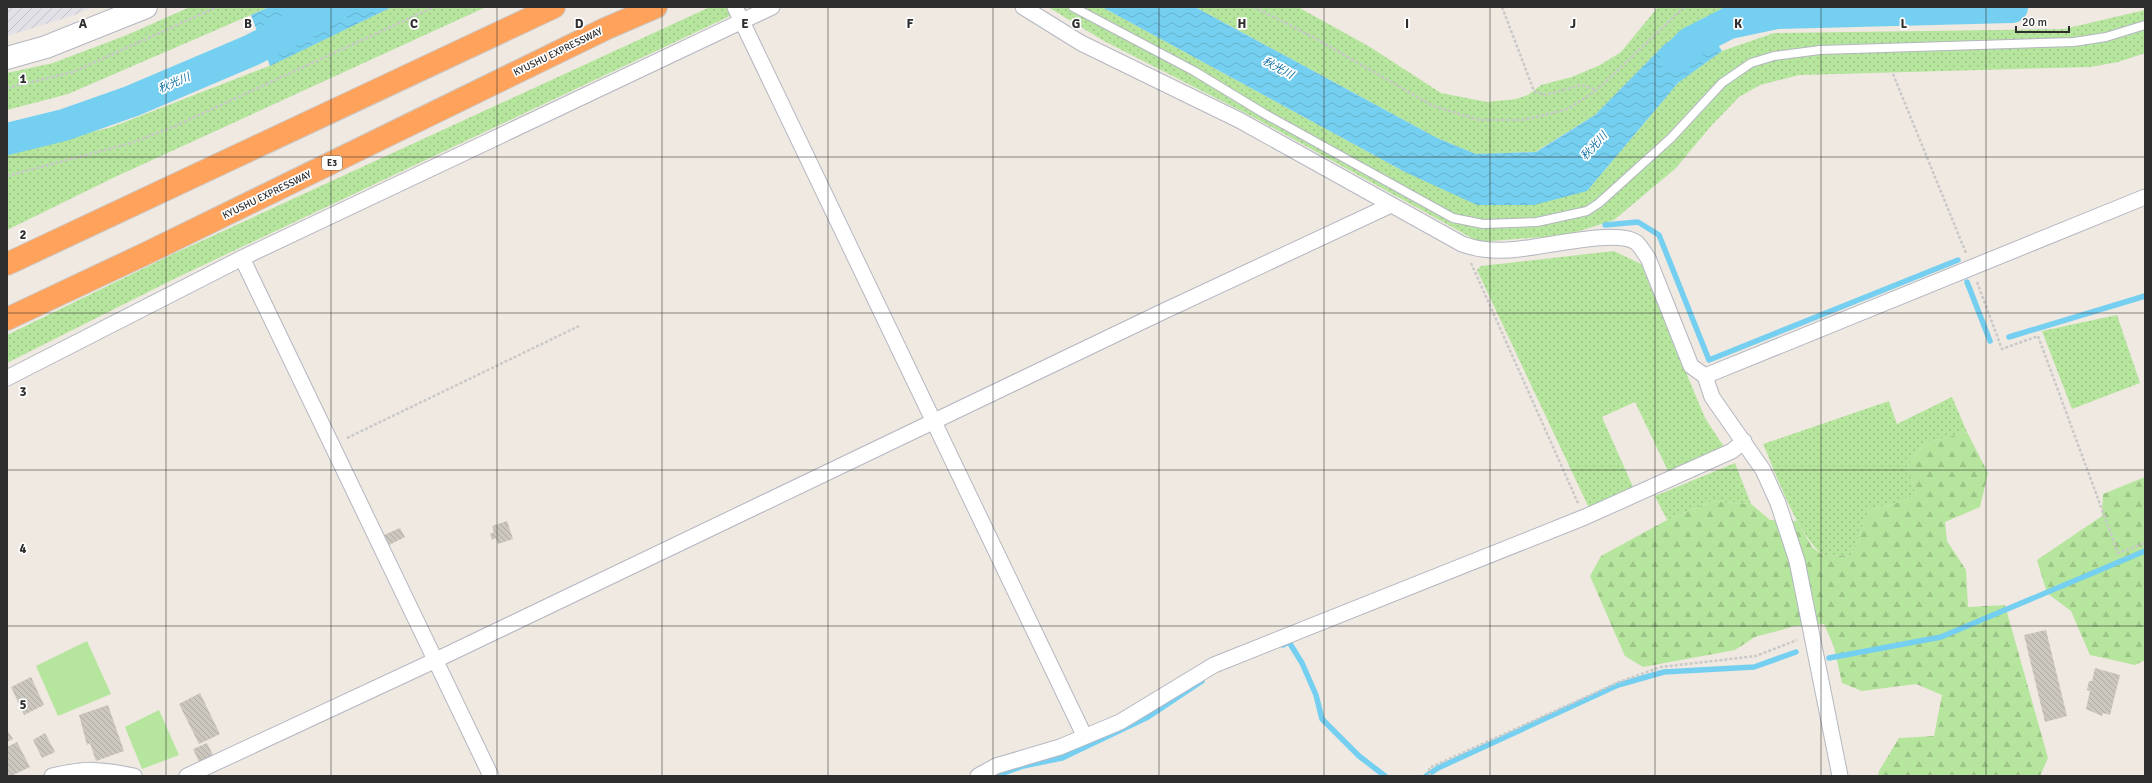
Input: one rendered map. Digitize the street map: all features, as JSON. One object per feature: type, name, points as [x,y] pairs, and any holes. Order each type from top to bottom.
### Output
[{"type":"highway","points":[[7,264],[554,7]]},
{"type":"highway","name":"KYUSHU EXPRESSWAY","points":[[7,319],[147,253],[605,29],[656,7]]},
{"type":"street","points":[[7,58],[46,47],[146,7]]},
{"type":"street","points":[[735,7],[1084,736]]},
{"type":"street","points":[[7,378],[242,258],[772,7]]},
{"type":"street","points":[[1023,7],[1081,43],[1239,120],[1462,244],[1474,248],[1508,250],[1598,238],[1626,239],[1638,244],[1648,258],[1692,366],[1705,376],[1712,397],[1763,470],[1778,503],[1797,561],[1840,776]]},
{"type":"street","points":[[1705,376],[2145,197]]},
{"type":"street","points":[[187,776],[436,660],[934,423],[1169,309],[1391,205]]},
{"type":"street","points":[[242,258],[491,776]]},
{"type":"street","points":[[978,776],[996,766],[1060,747],[1120,722],[1214,665],[1585,517],[1732,451],[1744,441]]},
{"type":"street","points":[[52,776],[82,769],[102,769],[134,776]]},
{"type":"lane","points":[[1073,7],[1194,71],[1278,121],[1453,218],[1483,224],[1537,222],[1587,211],[1599,203],[1671,138],[1722,83],[1736,72],[1759,60],[1774,56],[1820,50],[2074,42],[2106,37],[2145,25]]},
{"type":"path","points":[[7,88],[73,72],[217,7]]},
{"type":"path","points":[[7,176],[131,143],[173,127],[434,7]]},
{"type":"path","points":[[1254,7],[1313,37],[1433,106],[1479,120],[1523,120],[1568,109],[1597,90],[1684,7]]},
{"type":"path","points":[[1502,7],[1534,91],[1545,95],[1581,85],[1597,90]]},
{"type":"path","points":[[1893,74],[1972,267],[2002,349],[2038,336],[2118,553],[2145,543]]},
{"type":"path","points":[[1462,244],[1585,517]]},
{"type":"path","points":[[332,445],[579,326]]},
{"type":"path","points":[[1430,776],[1429,768],[1626,680],[1661,667],[1756,656],[1813,635]]},
{"type":"shaded area","points":[[7,7],[93,7],[75,15],[7,36]]},
{"type":"green space","points":[[190,7],[269,7],[68,94],[7,110],[7,73],[53,63],[127,35]]},
{"type":"green space","points":[[392,7],[486,7],[115,177],[7,230],[7,153],[112,127],[269,66]]},
{"type":"green space","points":[[710,7],[749,7],[174,279],[7,363],[7,335],[171,255]]},
{"type":"green space","points":[[1048,7],[1102,7],[1405,172],[1587,191],[1678,83],[1722,51],[1774,33],[2064,29],[2145,10],[2145,53],[2118,62],[2090,67],[1799,75],[1760,85],[1739,97],[1711,126],[1676,168],[1614,220],[1567,235],[1479,242],[1255,118],[1104,41]]},
{"type":"green space","points":[[1195,7],[1298,7],[1370,47],[1441,93],[1487,102],[1516,99],[1528,95],[1541,85],[1572,77],[1600,65],[1621,52],[1658,7],[1736,7],[1701,19],[1665,44],[1595,115],[1535,152],[1476,154],[1437,138]]},
{"type":"green space","points":[[1614,251],[1641,264],[1705,418],[1724,447],[1669,473],[1635,402],[1602,417],[1633,487],[1589,508],[1477,270],[1481,266]]},
{"type":"green space","points":[[2117,315],[2140,383],[2072,409],[2042,331]]},
{"type":"green space","points":[[1952,397],[1967,432],[1925,443],[1907,466],[1916,494],[1896,503],[1869,510],[1852,555],[1824,556],[1814,546],[1796,519],[1763,444],[1889,401],[1897,424]]},
{"type":"green space","points":[[1967,432],[1988,473],[1980,507],[1945,522],[1947,541],[1966,570],[1968,607],[2005,605],[2048,758],[2040,776],[1878,776],[1879,771],[1899,738],[1934,736],[1942,695],[1916,684],[1862,691],[1842,683],[1834,647],[1824,624],[1795,626],[1755,637],[1735,650],[1643,667],[1625,656],[1590,576],[1601,556],[1667,520],[1713,501],[1751,504],[1770,520],[1797,521],[1812,547],[1824,556],[1852,555],[1869,510],[1896,503],[1916,494],[1907,466],[1925,443]]},
{"type":"green space","points":[[1735,463],[1751,504],[1713,501],[1667,520],[1655,496]]},
{"type":"green space","points":[[2145,477],[2145,660],[2135,665],[2090,655],[2071,611],[2047,593],[2037,560],[2102,516],[2103,494]]},
{"type":"green space","points":[[87,641],[111,694],[58,716],[36,666]]},
{"type":"green space","points":[[159,710],[179,755],[142,769],[125,727]]},
{"type":"water","points":[[269,7],[392,7],[270,66],[251,15]]},
{"type":"water","points":[[1102,7],[1195,7],[1437,138],[1476,154],[1536,152],[1595,115],[1665,44],[1701,19],[1722,51],[1678,83],[1587,191],[1534,205],[1477,205],[1405,172]]},
{"type":"building","points":[[507,521],[513,539],[498,544],[496,538],[492,540],[490,534],[494,532],[492,526]]},
{"type":"building","points":[[400,528],[405,537],[389,545],[384,535]]},
{"type":"building","points":[[2046,630],[2067,716],[2045,722],[2024,635]]},
{"type":"building","points":[[2095,668],[2120,675],[2110,715],[2103,713],[2102,716],[2086,709],[2090,691],[2087,690],[2089,681],[2092,681]]},
{"type":"building","points":[[31,677],[44,705],[24,715],[11,687]]},
{"type":"building","points":[[200,693],[220,734],[199,744],[179,704]]},
{"type":"building","points":[[108,705],[124,751],[96,761],[90,743],[87,745],[79,715]]},
{"type":"building","points":[[7,730],[13,739],[7,742]]},
{"type":"building","points":[[45,733],[55,752],[42,758],[33,740]]},
{"type":"building","points":[[17,742],[30,767],[11,776],[7,776],[7,747]]},
{"type":"building","points":[[207,743],[213,755],[199,762],[193,749]]},
{"type":"waterway","name":"秋光川","points":[[7,139],[64,125],[132,101],[252,50],[334,7]]},
{"type":"waterway","name":"秋光川","points":[[1676,58],[1690,43],[1729,23],[1777,13],[2012,7]]},
{"type":"waterway","points":[[1605,225],[1638,222],[1659,235],[1709,360],[1958,260]]},
{"type":"waterway","points":[[1967,282],[1990,341]]},
{"type":"waterway","points":[[2009,337],[2145,296]]},
{"type":"waterway","points":[[1829,658],[1941,637],[2145,551]]},
{"type":"waterway","points":[[1283,645],[1289,642],[1302,663],[1316,695],[1322,719],[1359,756],[1385,776]]},
{"type":"waterway","points":[[1426,776],[1438,768],[1618,685],[1664,672],[1754,667],[1796,652]]},
{"type":"waterway","points":[[995,776],[1023,766],[1062,758],[1148,717],[1202,681]]}]
